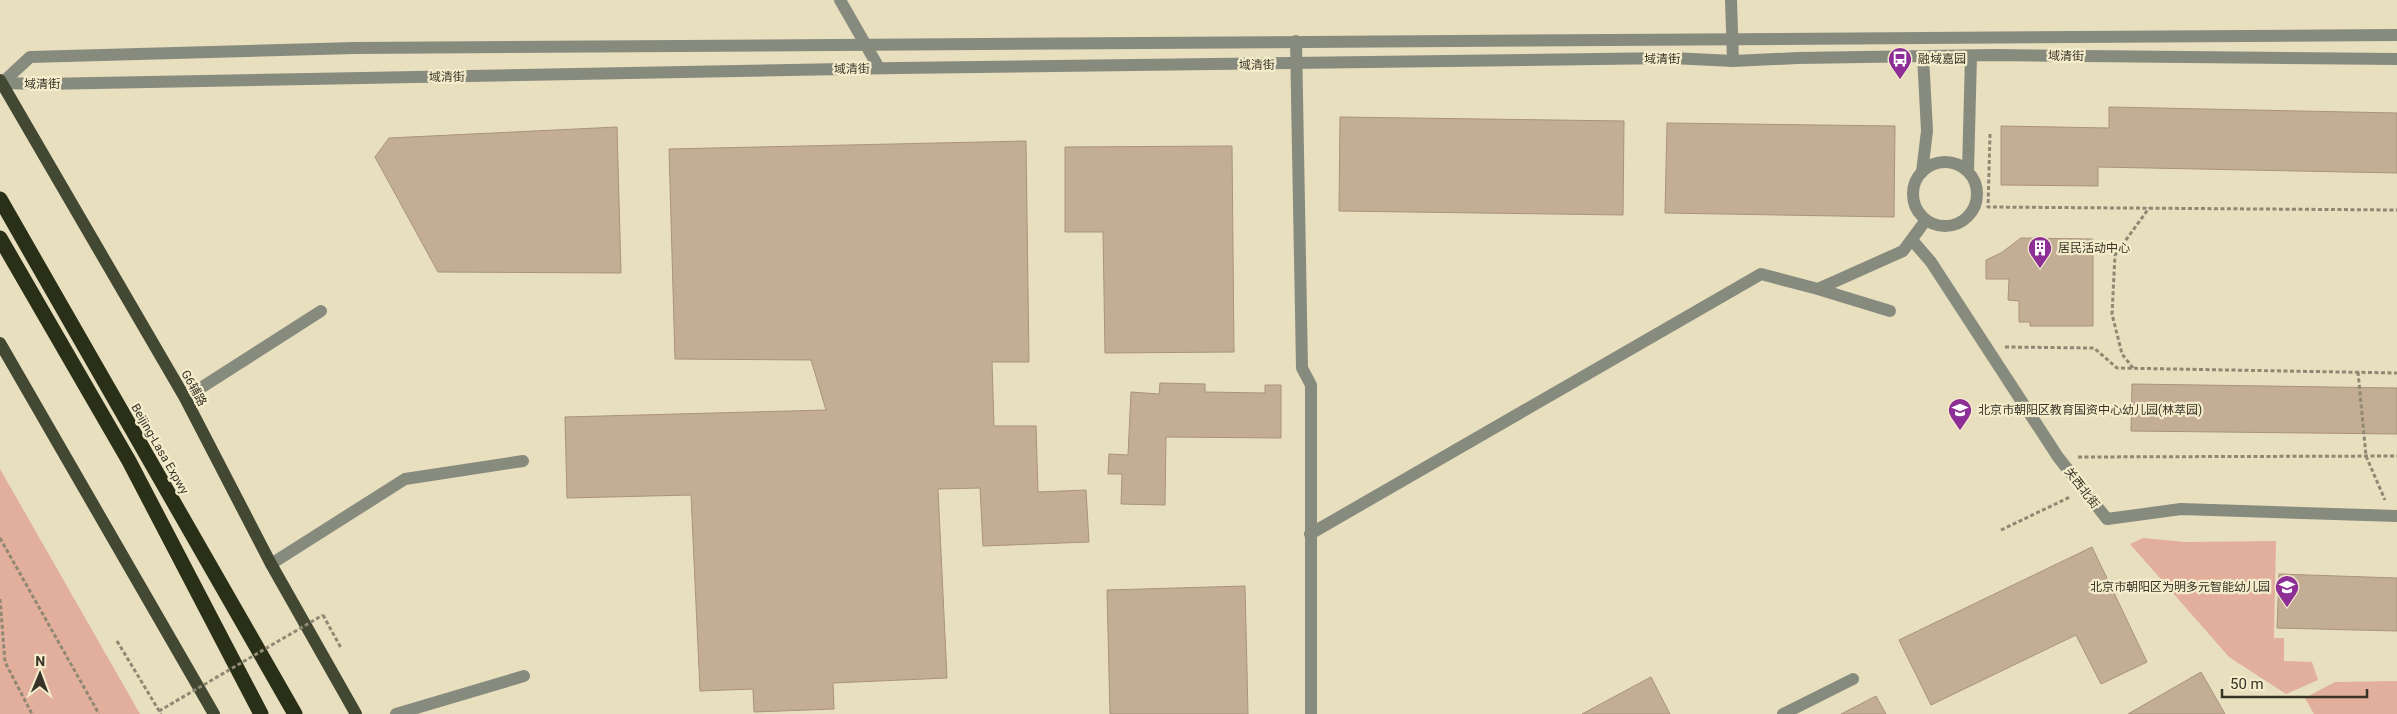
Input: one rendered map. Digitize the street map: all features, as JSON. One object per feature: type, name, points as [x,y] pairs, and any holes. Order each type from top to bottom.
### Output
[{"type":"highway","name":"Beijing-Lasa Expwy","points":[[0,199],[295,714]]},
{"type":"highway","points":[[0,238],[129,461],[262,714]]},
{"type":"main road","name":"G6辅路","points":[[1,82],[185,398],[271,564],[356,714]]},
{"type":"main road","points":[[0,343],[214,714]]},
{"type":"street","points":[[840,0],[879,68]]},
{"type":"street","points":[[1731,0],[1733,61]]},
{"type":"street","name":"域清街","points":[[1,82],[30,57],[355,48],[2397,35]]},
{"type":"street","points":[[1296,42],[1302,368],[1310,385],[1312,714]]},
{"type":"street","points":[[1922,172],[1938,163],[1949,162],[1959,165],[1968,171],[1974,180],[1977,190],[1977,201],[1965,219],[1956,225],[1946,226],[1926,220],[1919,213],[1913,193],[1915,183],[1922,172],[1927,131],[1923,56]]},
{"type":"street","name":"域清街","points":[[1,82],[52,84],[879,68],[1672,58],[1733,61],[1923,56],[2397,60]]},
{"type":"street","points":[[1968,171],[1971,56]]},
{"type":"street","points":[[1818,289],[1903,251],[1926,220]]},
{"type":"street","name":"关西北街","points":[[1912,240],[1931,262],[2058,457],[2107,520],[2181,510],[2395,516]]},
{"type":"street","points":[[1310,534],[1761,274],[1890,310]]},
{"type":"street","points":[[185,398],[320,311]]},
{"type":"street","points":[[271,564],[405,480],[523,460]]},
{"type":"street","points":[[396,714],[524,676]]},
{"type":"street","points":[[1783,714],[1852,678]]},
{"type":"path","points":[[1990,134],[1988,207],[2397,210]]},
{"type":"path","points":[[2134,368],[2122,354],[2112,314],[2115,256],[2149,208]]},
{"type":"path","points":[[1986,347],[2094,348],[2117,368],[2397,373]]},
{"type":"path","points":[[2358,372],[2366,456],[2395,516]]},
{"type":"path","points":[[2058,457],[2397,456]]},
{"type":"path","points":[[2001,530],[2084,490]]},
{"type":"path","points":[[0,538],[99,714]]},
{"type":"path","points":[[0,599],[2,602],[5,662],[32,714]]},
{"type":"path","points":[[117,642],[160,712],[323,615],[341,648]]},
{"type":"shaded area","points":[[0,469],[140,714],[0,714]]},
{"type":"shaded area","points":[[2143,538],[2185,542],[2276,541],[2274,638],[2284,638],[2284,661],[2312,662],[2318,680],[2286,694],[2229,657],[2130,544]]},
{"type":"shaded area","points":[[2397,681],[2397,714],[2314,714],[2305,698],[2335,682]]},
{"type":"building","points":[[2109,107],[2397,113],[2397,173],[2098,167],[2098,186],[2001,185],[2001,126],[2109,128]]},
{"type":"building","points":[[1340,117],[1624,121],[1623,215],[1339,211]]},
{"type":"building","points":[[1667,123],[1895,126],[1894,217],[1665,213]]},
{"type":"building","points":[[617,127],[621,273],[438,272],[375,157],[389,138]]},
{"type":"building","points":[[1026,141],[1029,362],[992,362],[994,426],[1036,426],[1038,492],[1086,490],[1089,542],[983,546],[980,488],[938,489],[947,678],[833,683],[834,709],[754,712],[753,689],[700,691],[691,495],[567,498],[565,417],[826,410],[811,360],[675,359],[669,149]]},
{"type":"building","points":[[1232,146],[1234,352],[1105,353],[1103,232],[1065,232],[1065,147]]},
{"type":"building","name":"居民活动中心","points":[[2021,238],[2093,239],[2093,326],[2030,326],[2030,322],[2019,322],[2019,301],[2008,300],[2009,279],[1986,279],[1986,260],[2001,253]]},
{"type":"building","points":[[1160,383],[1205,384],[1205,392],[1265,393],[1265,385],[1281,385],[1281,438],[1166,437],[1165,505],[1121,504],[1122,474],[1108,474],[1109,454],[1128,455],[1131,392],[1159,394]]},
{"type":"building","points":[[2132,384],[2397,388],[2397,434],[2131,431]]},
{"type":"building","points":[[2092,547],[2147,662],[2101,684],[2076,635],[1931,705],[1899,640]]},
{"type":"building","points":[[2279,574],[2397,578],[2397,631],[2277,628]]},
{"type":"building","points":[[1245,586],[1248,714],[1110,714],[1107,590]]},
{"type":"building","points":[[2201,672],[2225,714],[2128,714]]},
{"type":"building","points":[[1651,677],[1670,714],[1582,714]]},
{"type":"building","points":[[1876,696],[1886,714],[1841,714]]},
{"type":"place","name":"融域嘉园","points":[[1900,80]]},
{"type":"place","name":"居民活动中心","points":[[2040,269]]},
{"type":"place","name":"北京市朝阳区教育国资中心幼儿园(林萃园)","points":[[1960,431]]},
{"type":"place","name":"北京市朝阳区为明多元智能幼儿园","points":[[2287,608]]}]
